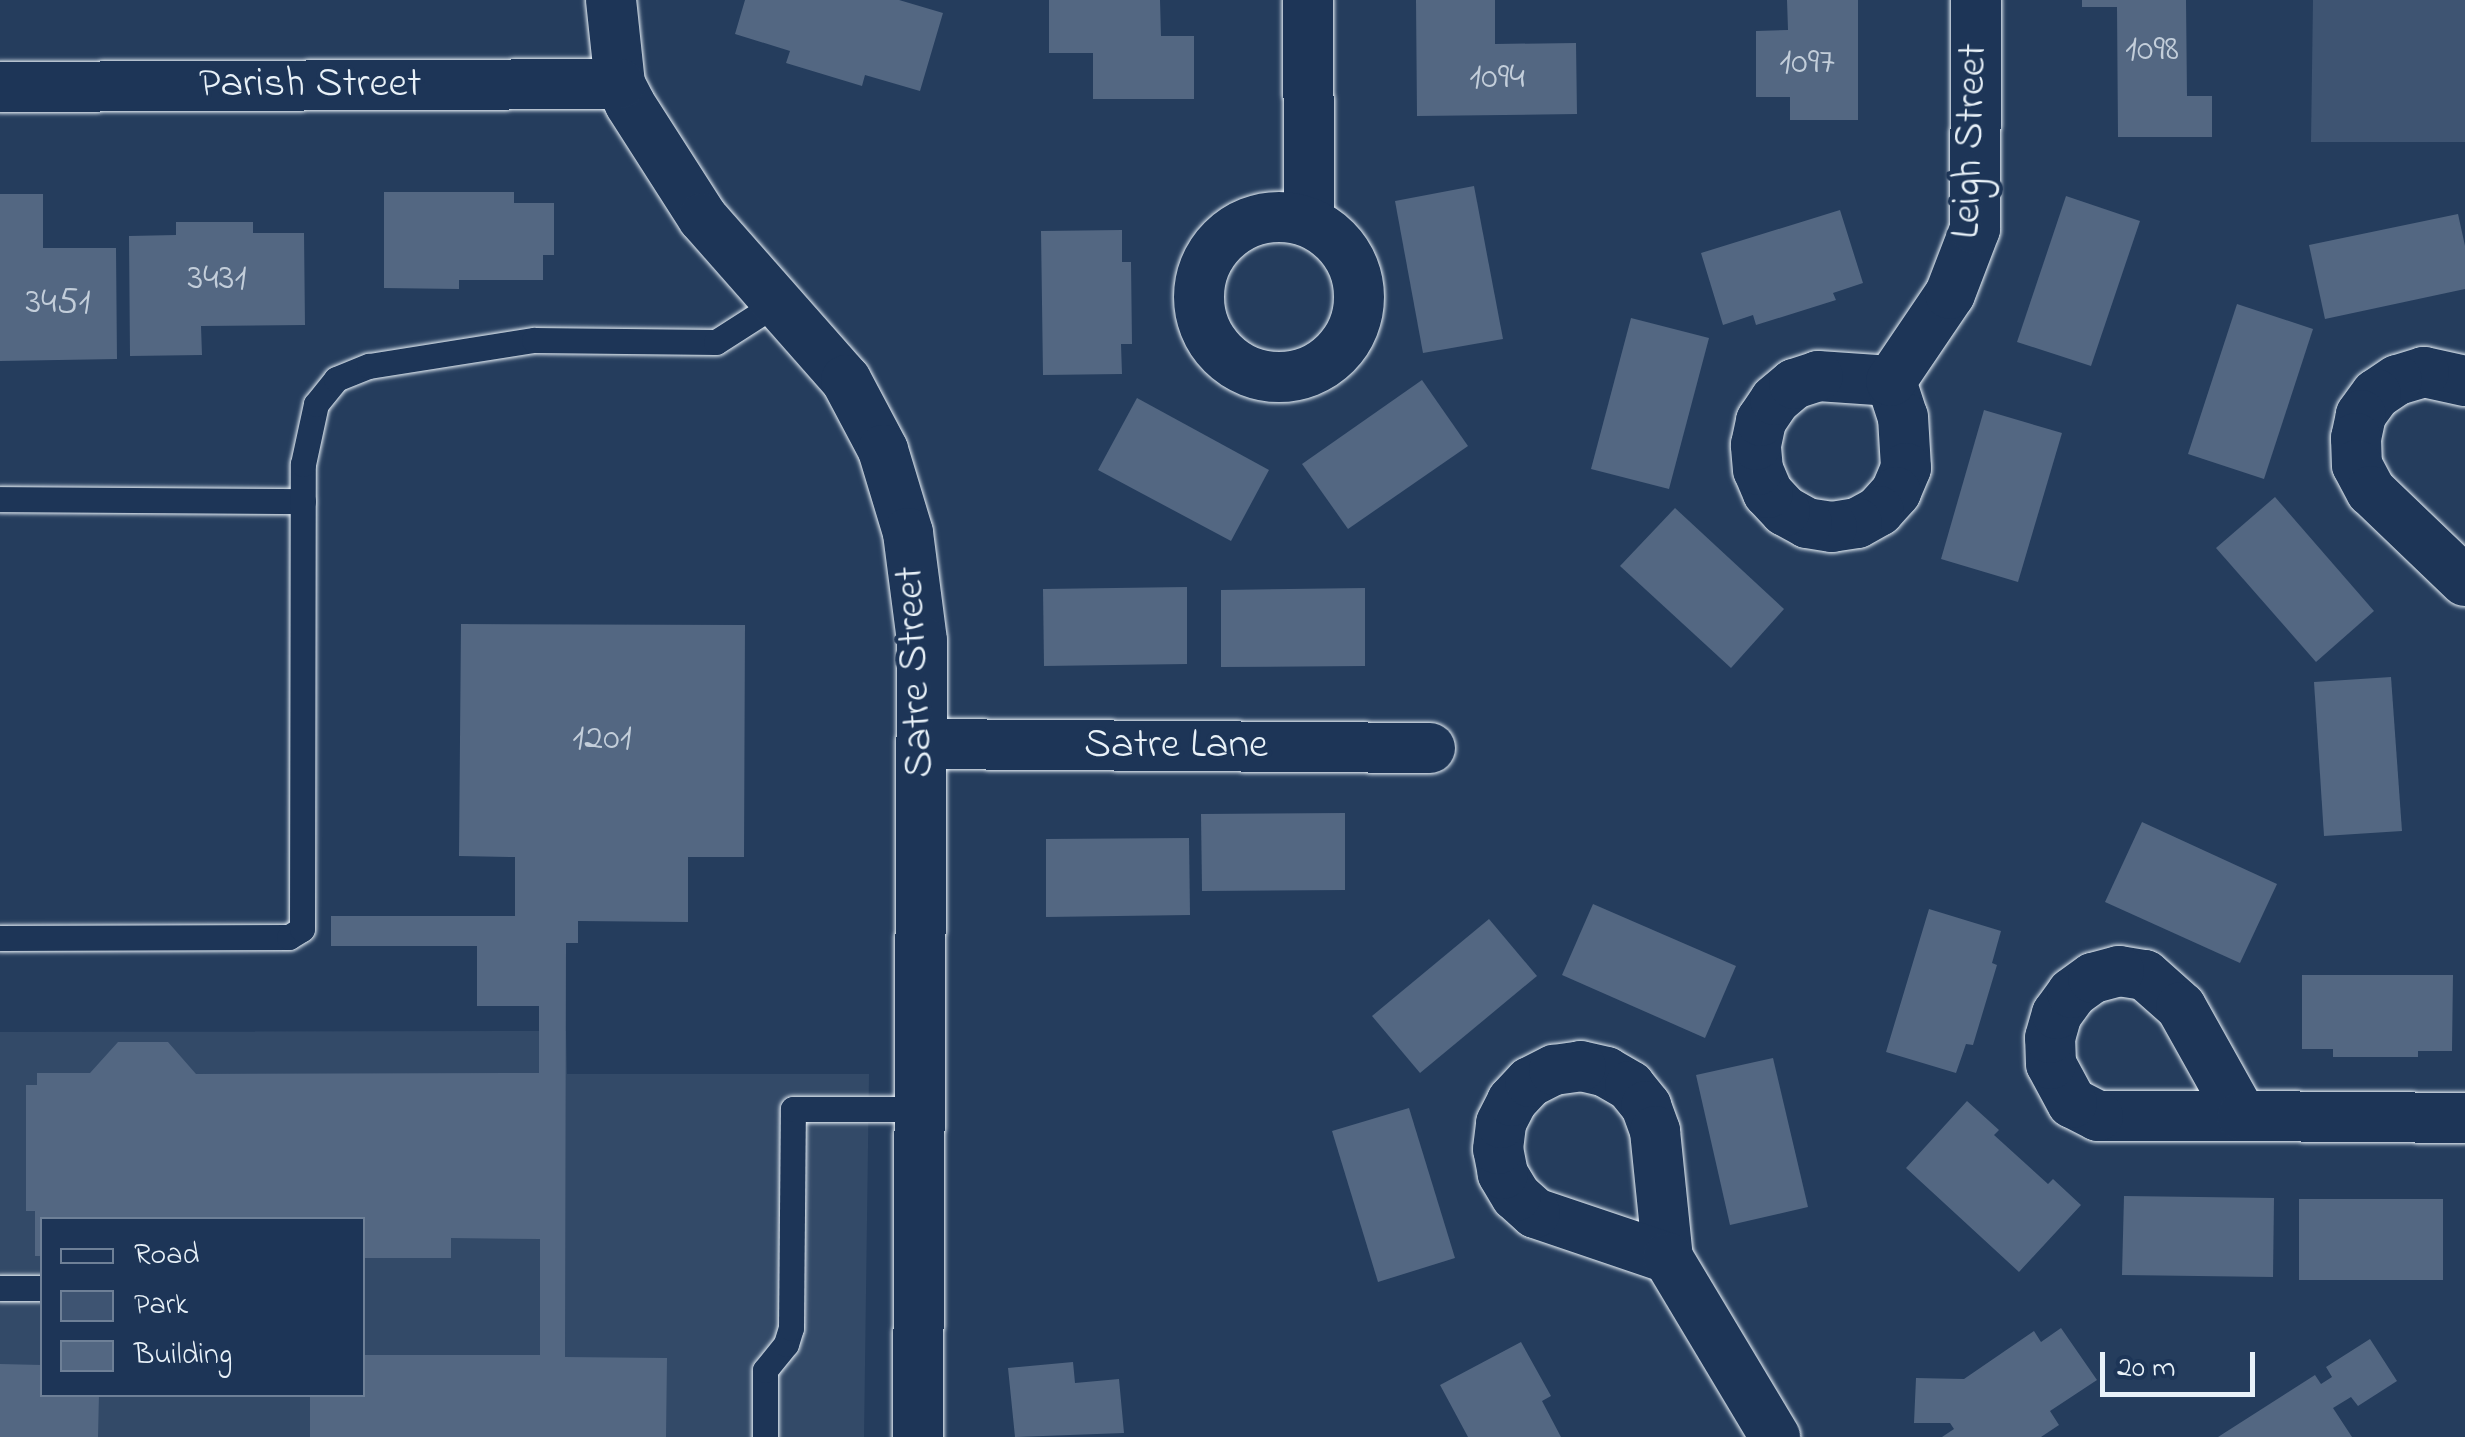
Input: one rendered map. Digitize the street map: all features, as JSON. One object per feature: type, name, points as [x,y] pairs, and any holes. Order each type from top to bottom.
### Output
[{"type":"street","name":"Satre Street","points":[[612,0],[620,84],[666,165],[703,218],[846,380],[868,414],[897,492],[921,609],[918,1437]]},
{"type":"street","points":[[1308,0],[1308,220]]},
{"type":"street","name":"Leigh Street","points":[[1891,381],[1950,294],[1975,228],[1976,0]]},
{"type":"street","name":"Parish Street","points":[[0,87],[620,84]]},
{"type":"street","points":[[2465,380],[2424,372],[2397,380],[2376,394],[2362,415],[2356,438],[2357,465],[2372,491],[2465,585]]},
{"type":"street","name":"Satre Lane","points":[[922,744],[1430,748]]},
{"type":"street","points":[[2242,1116],[2465,1118]]},
{"type":"street","points":[[1668,1258],[1775,1437]]},
{"type":"lane","points":[[0,938],[289,937],[302,929],[304,450],[316,404],[336,379],[351,372],[534,340],[716,342],[780,301]]},
{"type":"lane","points":[[0,499],[302,500]]},
{"type":"lane","points":[[765,1437],[765,1370],[786,1344],[792,1328],[793,1110],[919,1110]]},
{"type":"lane","points":[[0,1288],[40,1288]]},
{"type":"shaded area","points":[[566,1031],[567,1074],[869,1074],[864,1437],[0,1437],[0,1032]]},
{"type":"green space","points":[[2313,0],[2465,0],[2465,142],[2311,142]]},
{"type":"building","points":[[745,0],[899,0],[943,13],[920,91],[865,75],[862,86],[786,63],[790,51],[735,34]]},
{"type":"building","points":[[1049,0],[1160,0],[1161,36],[1194,36],[1194,99],[1093,99],[1093,53],[1049,53]]},
{"type":"building","points":[[1416,0],[1495,0],[1495,44],[1576,43],[1577,114],[1417,116]]},
{"type":"building","points":[[1787,0],[1858,0],[1858,120],[1790,120],[1790,97],[1756,97],[1756,31],[1788,30]]},
{"type":"building","points":[[2082,0],[2186,0],[2187,96],[2212,96],[2212,137],[2118,137],[2117,7],[2082,7]]},
{"type":"building","points":[[1474,186],[1503,339],[1423,353],[1395,201]]},
{"type":"building","points":[[384,192],[514,192],[514,203],[554,203],[554,255],[543,255],[543,280],[459,280],[459,289],[384,288]]},
{"type":"building","points":[[0,194],[43,194],[43,248],[116,248],[117,359],[0,361]]},
{"type":"building","points":[[2066,196],[2140,221],[2091,366],[2017,342]]},
{"type":"building","points":[[1840,210],[1863,283],[1833,293],[1836,300],[1756,325],[1753,315],[1723,325],[1701,253]]},
{"type":"building","points":[[2458,214],[2465,246],[2465,289],[2325,319],[2309,245]]},
{"type":"building","points":[[176,222],[253,222],[253,233],[304,233],[305,325],[201,326],[202,355],[130,356],[129,236],[176,235]]},
{"type":"building","points":[[1122,230],[1122,262],[1131,262],[1132,344],[1121,344],[1122,374],[1043,375],[1041,231]]},
{"type":"building","points":[[2237,304],[2313,329],[2264,479],[2188,454]]},
{"type":"building","points":[[1631,318],[1709,338],[1669,489],[1591,469]]},
{"type":"building","points":[[1422,380],[1468,446],[1348,529],[1302,464]]},
{"type":"building","points":[[1137,398],[1269,470],[1231,541],[1098,470]]},
{"type":"building","points":[[1984,410],[2062,433],[2018,582],[1941,559]]},
{"type":"building","points":[[2275,497],[2374,611],[2316,662],[2216,548]]},
{"type":"building","points":[[1675,508],[1784,609],[1731,668],[1620,566]]},
{"type":"building","points":[[1187,587],[1187,664],[1044,666],[1043,589]]},
{"type":"building","points":[[1365,588],[1365,666],[1221,667],[1221,590]]},
{"type":"building","points":[[461,624],[745,625],[744,857],[688,857],[688,922],[578,921],[578,943],[566,943],[565,1357],[667,1358],[666,1437],[310,1437],[310,1397],[365,1397],[365,1355],[540,1355],[540,1239],[451,1238],[451,1258],[365,1258],[365,1217],[40,1217],[40,1256],[35,1256],[35,1211],[26,1211],[26,1085],[37,1085],[37,1073],[90,1073],[118,1042],[168,1042],[196,1074],[539,1073],[539,1006],[477,1006],[477,946],[331,946],[331,916],[515,916],[515,857],[459,856]]},
{"type":"building","points":[[2391,677],[2402,831],[2324,836],[2314,682]]},
{"type":"building","points":[[1345,813],[1345,890],[1202,891],[1201,814]]},
{"type":"building","points":[[2142,822],[2277,884],[2240,963],[2105,902]]},
{"type":"building","points":[[1189,838],[1190,915],[1046,917],[1046,839]]},
{"type":"building","points":[[1593,904],[1736,966],[1705,1038],[1562,975]]},
{"type":"building","points":[[1929,909],[2001,931],[1992,963],[1997,965],[1973,1045],[1966,1044],[1956,1073],[1886,1052]]},
{"type":"building","points":[[1489,919],[1537,976],[1420,1073],[1372,1016]]},
{"type":"building","points":[[2302,975],[2453,975],[2452,1051],[2418,1051],[2418,1057],[2333,1057],[2333,1049],[2302,1049]]},
{"type":"building","points":[[1773,1058],[1808,1207],[1730,1225],[1696,1075]]},
{"type":"building","points":[[1967,1101],[1999,1130],[1994,1135],[2048,1184],[2053,1179],[2081,1205],[2019,1272],[1906,1168]]},
{"type":"building","points":[[1409,1108],[1455,1258],[1378,1282],[1332,1131]]},
{"type":"building","points":[[2124,1196],[2274,1198],[2273,1277],[2122,1275]]},
{"type":"building","points":[[2299,1199],[2443,1199],[2443,1280],[2299,1280]]},
{"type":"building","points":[[2061,1328],[2097,1380],[2050,1411],[2059,1425],[2041,1437],[1942,1437],[1954,1429],[1950,1423],[1914,1423],[1916,1378],[1964,1379],[2034,1331],[2041,1342]]},
{"type":"building","points":[[2370,1339],[2397,1381],[2358,1406],[2351,1397],[2333,1408],[2352,1437],[2218,1437],[2315,1375],[2321,1384],[2332,1377],[2326,1367]]},
{"type":"building","points":[[1521,1342],[1551,1396],[1542,1401],[1561,1437],[1468,1437],[1440,1385]]},
{"type":"building","points":[[1073,1362],[1075,1383],[1119,1379],[1124,1433],[1015,1437],[1008,1368]]},
{"type":"building","points":[[0,1364],[40,1365],[40,1397],[99,1397],[98,1437],[0,1437]]}]
